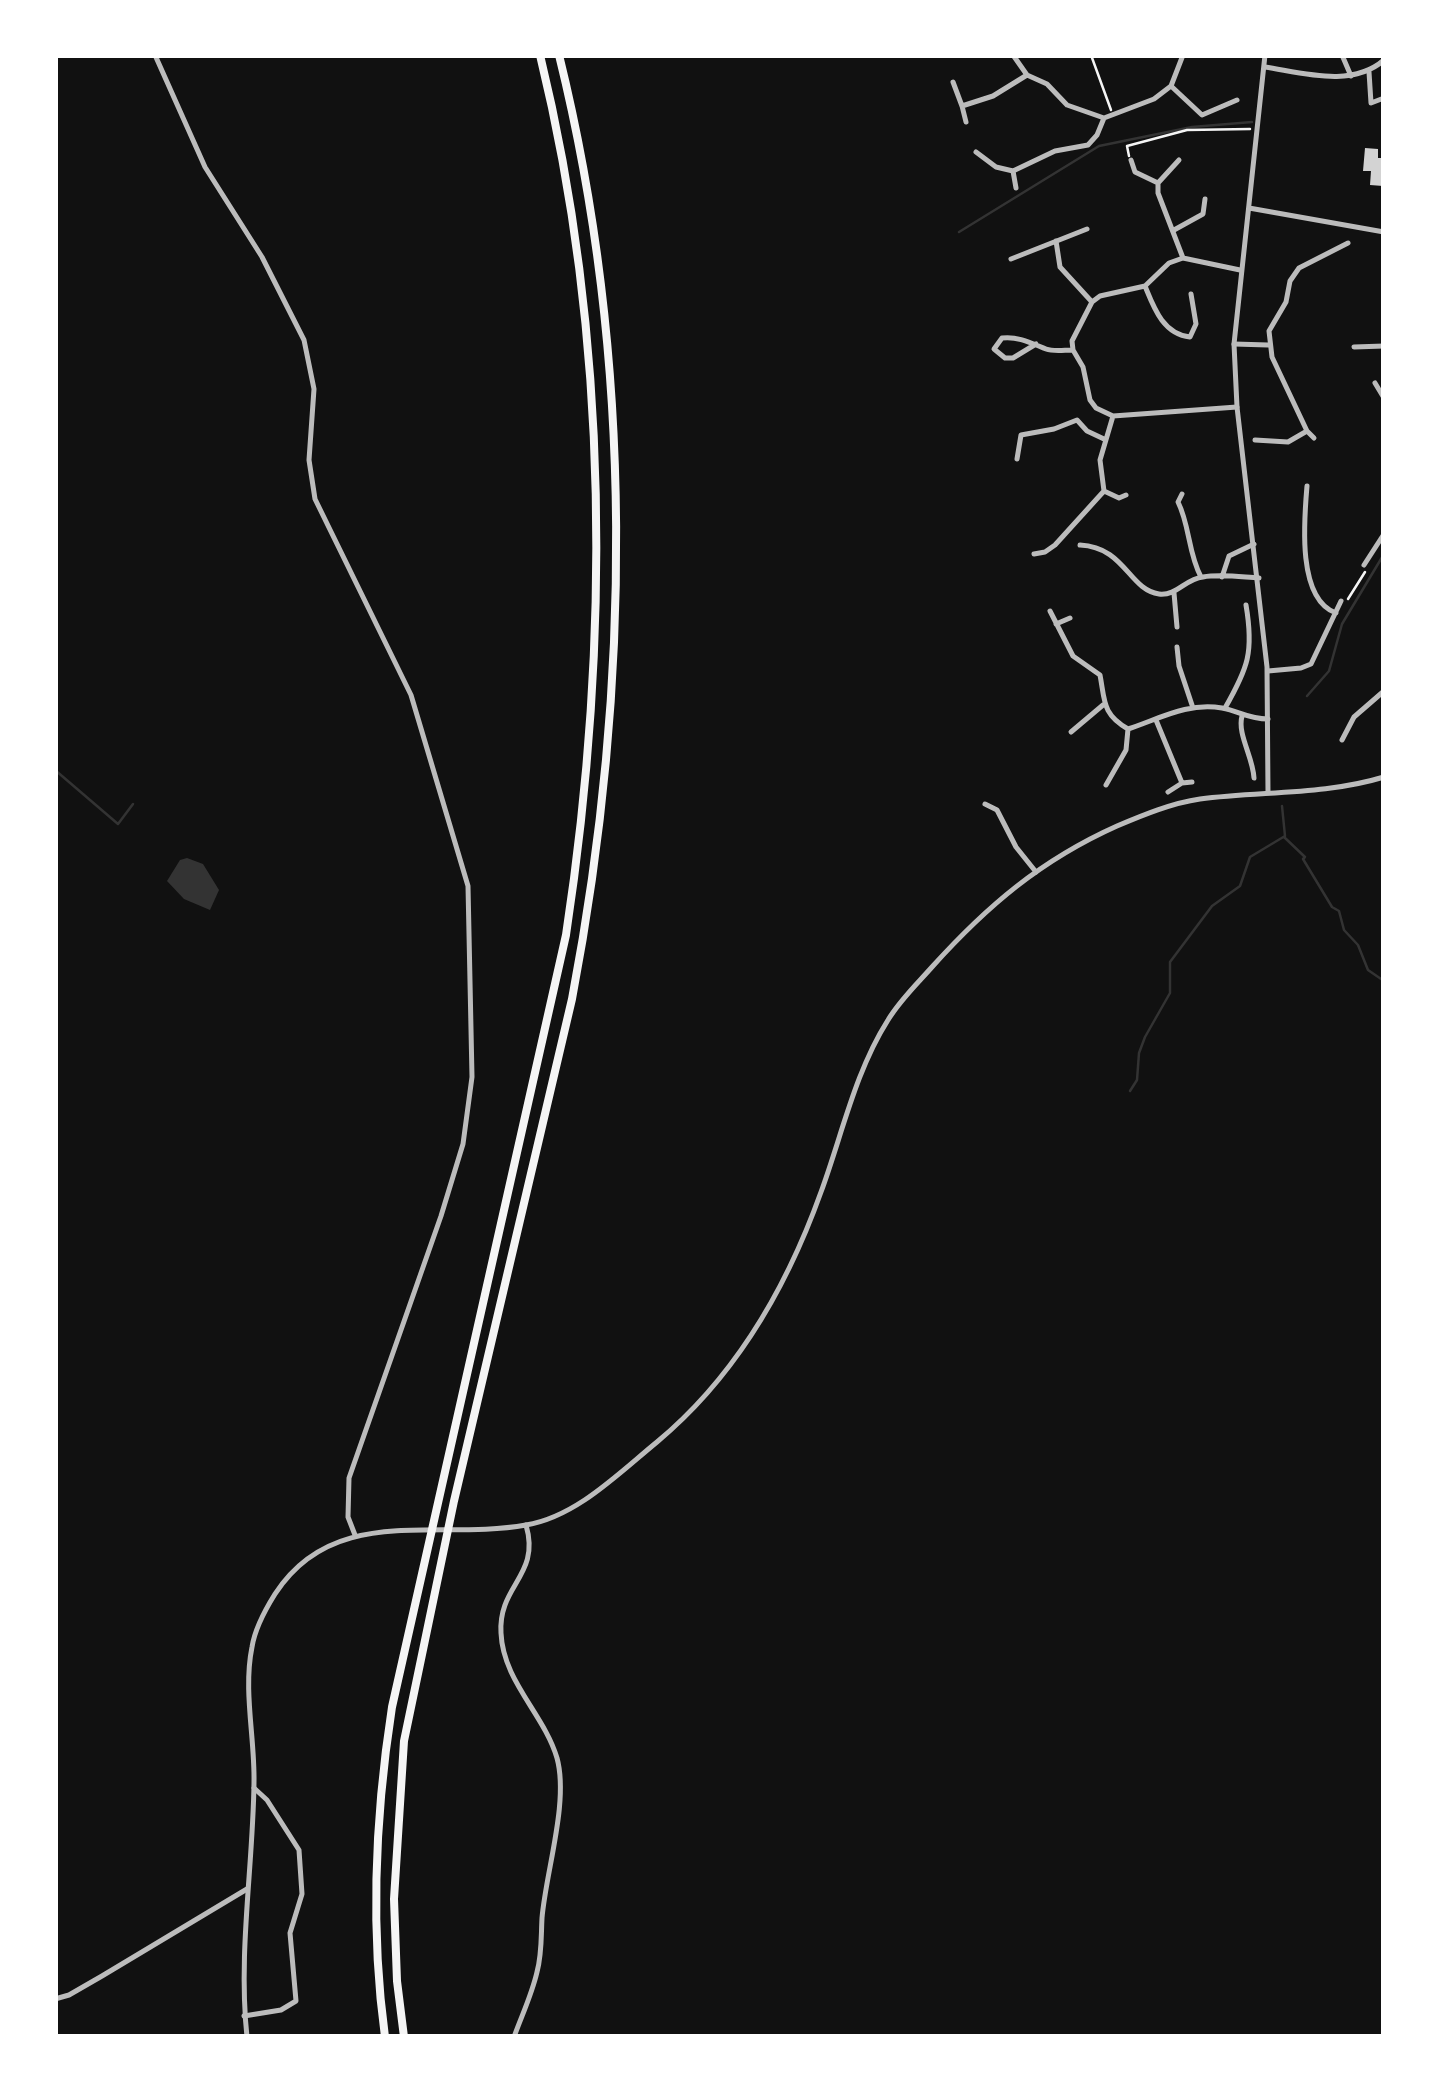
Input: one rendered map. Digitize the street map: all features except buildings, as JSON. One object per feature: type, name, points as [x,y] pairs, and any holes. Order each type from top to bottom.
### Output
[{"type":"highway","points":[[385,2037],[376,1861],[381,1778],[392,1707],[566,936],[589,749],[596,629],[592,406],[576,257],[554,110],[540,55]]},
{"type":"highway","points":[[404,2037],[394,1899],[404,1741],[446,1536],[572,999],[588,917],[610,733],[616,565],[612,410],[590,214],[575,119],[559,55]]},
{"type":"street","points":[[156,55],[205,167],[262,256],[304,340],[314,389],[309,460],[315,500],[411,695],[468,886],[472,1077],[463,1144],[442,1216],[349,1478],[348,1517],[355,1535]]},
{"type":"street","points":[[1013,55],[1027,75],[1047,84],[1078,110],[1104,118],[1154,100],[1171,86],[1182,55]]},
{"type":"street","points":[[1265,55],[1234,344],[1237,407],[1268,671],[1268,793]]},
{"type":"street","points":[[1342,55],[1351,76]]},
{"type":"street","points":[[1265,67],[1351,76],[1370,72],[1384,60]]},
{"type":"street","points":[[1370,72],[1371,103],[1384,98]]},
{"type":"street","points":[[962,106],[992,96],[1027,75]]},
{"type":"street","points":[[953,82],[966,122]]},
{"type":"street","points":[[1171,86],[1202,115],[1237,100]]},
{"type":"street","points":[[976,152],[996,167],[1013,171],[1055,152],[1088,145],[1098,135],[1104,118]]},
{"type":"street","points":[[1131,160],[1135,172],[1158,183]]},
{"type":"street","points":[[1180,160],[1158,183],[1158,192],[1183,258]]},
{"type":"street","points":[[1013,171],[1016,188]]},
{"type":"street","points":[[1174,230],[1203,214],[1205,199]]},
{"type":"street","points":[[1248,208],[1384,232]]},
{"type":"street","points":[[1012,259],[1087,229]]},
{"type":"street","points":[[1056,241],[1060,267],[1092,302]]},
{"type":"street","points":[[1314,438],[1307,431],[1268,345],[1269,331],[1286,302],[1295,273],[1348,243]]},
{"type":"street","points":[[1237,407],[1112,416],[1090,400],[1072,341],[1092,302],[1100,296],[1145,286],[1169,263],[1183,258],[1240,270]]},
{"type":"street","points":[[1145,286],[1162,320],[1182,336],[1194,333],[1196,324],[1191,294]]},
{"type":"street","points":[[1036,344],[1013,358],[1004,358],[994,349],[1002,338],[1010,336],[1036,344],[1050,351],[1073,350]]},
{"type":"street","points":[[1234,344],[1268,345]]},
{"type":"street","points":[[1354,346],[1384,346]]},
{"type":"street","points":[[1375,383],[1384,398]]},
{"type":"street","points":[[1034,554],[1055,545],[1104,491],[1100,460],[1112,416]]},
{"type":"street","points":[[1017,459],[1021,435],[1054,429],[1070,420],[1077,420],[1104,439]]},
{"type":"street","points":[[1255,440],[1288,442],[1307,431]]},
{"type":"street","points":[[1307,486],[1305,568],[1318,602],[1336,612]]},
{"type":"street","points":[[1104,491],[1119,498],[1126,495]]},
{"type":"street","points":[[1182,494],[1178,502],[1192,538],[1194,564],[1200,576]]},
{"type":"street","points":[[1364,566],[1384,534]]},
{"type":"street","points":[[1222,577],[1230,556],[1254,544]]},
{"type":"street","points":[[1080,545],[1106,550],[1146,588],[1158,594],[1174,593],[1200,576],[1259,578]]},
{"type":"street","points":[[1174,593],[1177,627]]},
{"type":"street","points":[[1268,671],[1311,664],[1341,601]]},
{"type":"street","points":[[1225,708],[1247,670],[1250,655],[1246,604]]},
{"type":"street","points":[[1050,610],[1072,656],[1098,672],[1102,705],[1114,721],[1128,729],[1172,711],[1193,708],[1225,708],[1242,716],[1268,719]]},
{"type":"street","points":[[1056,624],[1070,618]]},
{"type":"street","points":[[1177,647],[1193,708]]},
{"type":"street","points":[[1342,740],[1354,717],[1384,691]]},
{"type":"street","points":[[1072,732],[1102,705]]},
{"type":"street","points":[[1242,716],[1240,729],[1250,749],[1254,778]]},
{"type":"street","points":[[1156,720],[1182,782]]},
{"type":"street","points":[[1106,785],[1126,750],[1128,729]]},
{"type":"street","points":[[1346,729],[1355,733]]},
{"type":"street","points":[[247,2037],[247,1889],[254,1788],[248,1689],[252,1646],[263,1614],[292,1571],[312,1554],[355,1535],[526,1526],[554,1517],[659,1440],[717,1382],[789,1274],[822,1192],[847,1111],[889,1017],[998,898],[1082,844],[1149,814],[1195,800],[1339,788],[1384,776]]},
{"type":"street","points":[[1168,792],[1182,782],[1192,782]]},
{"type":"street","points":[[986,804],[997,810],[1016,847],[1036,872]]},
{"type":"street","points":[[514,2037],[541,1956],[542,1917],[562,1788],[557,1758],[508,1667],[502,1644],[502,1610],[531,1557],[526,1526]]},
{"type":"street","points":[[244,2016],[281,2010],[296,2001],[290,1933],[302,1894],[298,1845],[254,1788]]},
{"type":"street","points":[[55,1999],[69,1995],[247,1889]]},
{"type":"path","points":[[1092,55],[1114,116]]},
{"type":"path","points":[[1131,160],[1126,146],[1187,130],[1257,129]]},
{"type":"path","points":[[1341,601],[1346,602],[1364,566]]},
{"type":"shaded area","points":[[187,858],[203,864],[219,890],[210,910],[184,899],[167,881],[180,860]]},
{"type":"waterway","points":[[959,232],[1099,146],[1192,127],[1252,122]]},
{"type":"waterway","points":[[1307,696],[1329,671],[1342,624],[1384,554]]},
{"type":"waterway","points":[[55,770],[118,824],[133,804]]},
{"type":"waterway","points":[[1130,1091],[1137,1080],[1145,1037],[1170,993],[1170,962],[1212,906],[1240,886],[1250,857],[1285,836],[1282,806]]},
{"type":"waterway","points":[[1284,837],[1305,857],[1332,907],[1339,911],[1344,930],[1358,945],[1368,970],[1384,981]]}]
